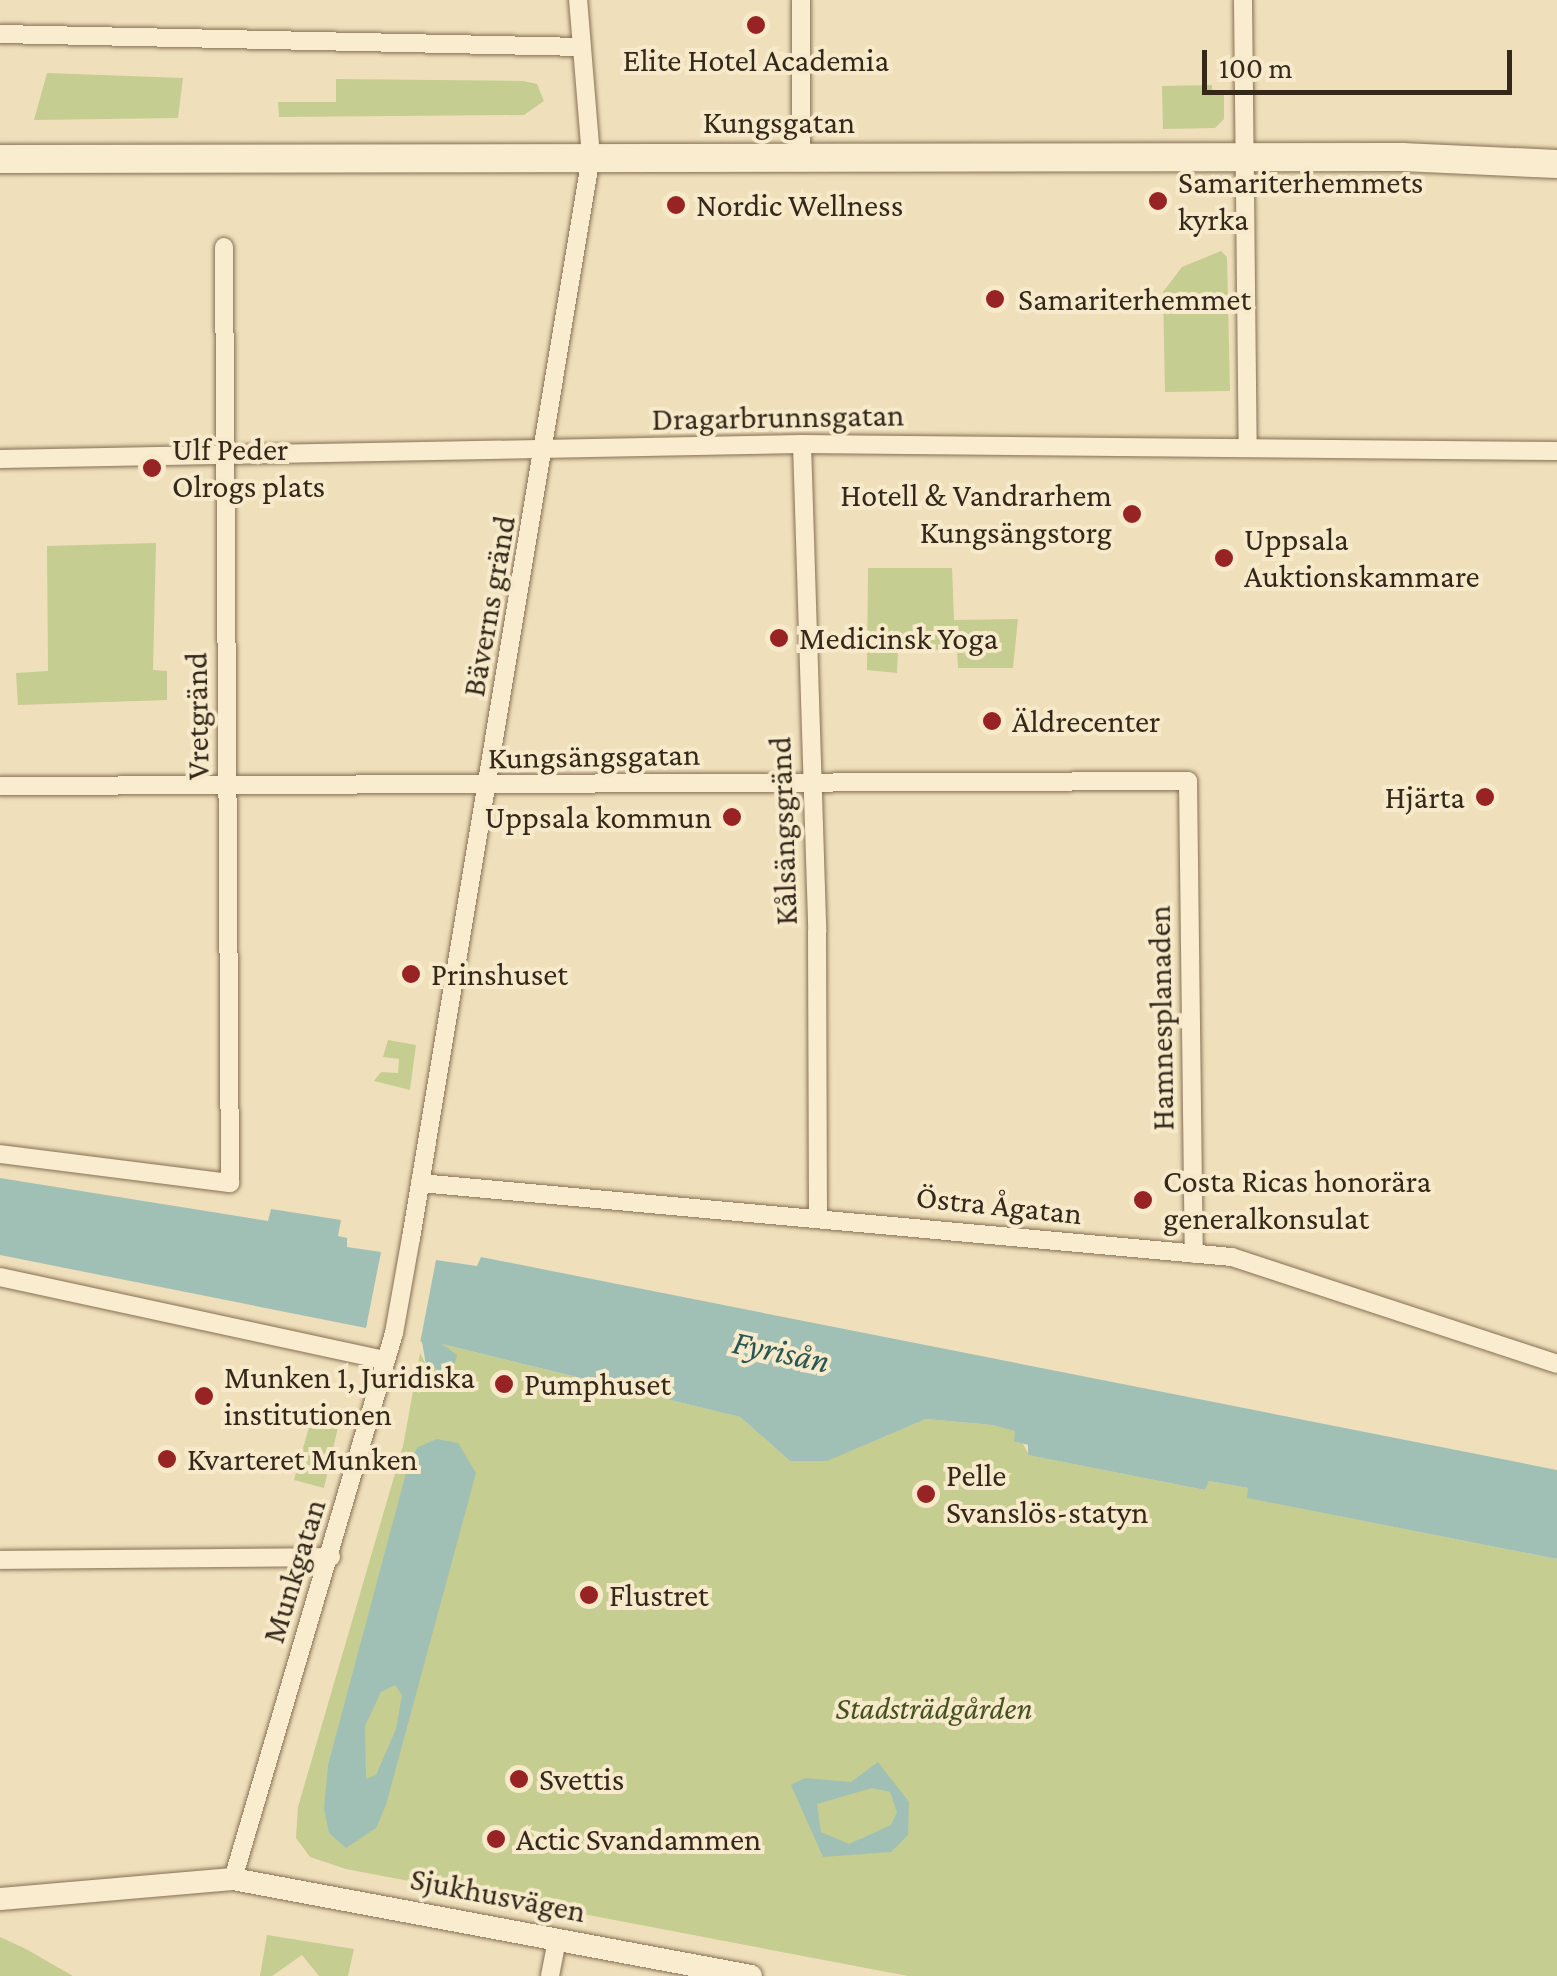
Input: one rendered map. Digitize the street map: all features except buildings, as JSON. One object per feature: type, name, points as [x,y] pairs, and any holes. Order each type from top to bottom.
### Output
[{"type":"main road","name":"Kungsgatan","points":[[0,159],[801,156],[1557,164]]},
{"type":"street","name":"Bäverns gränd","points":[[412,1229],[547,453],[591,157],[578,0]]},
{"type":"street","points":[[801,0],[801,156]]},
{"type":"street","points":[[1243,0],[1248,447]]},
{"type":"street","points":[[0,34],[582,47]]},
{"type":"street","name":"Vretgränd","points":[[0,1154],[230,1183],[229,785],[222,459],[224,248]]},
{"type":"street","name":"Dragarbrunnsgatan","points":[[0,460],[547,453],[802,444],[1557,451]]},
{"type":"street","name":"Kålsängsgränd","points":[[802,444],[818,1217]]},
{"type":"street","name":"Kungsängsgatan","points":[[0,786],[486,788],[1188,781]]},
{"type":"street","name":"Hamnesplanaden","points":[[1188,781],[1194,1254]]},
{"type":"street","name":"Östra Ågatan","points":[[420,1182],[1194,1254],[1270,1267],[1557,1364]]},
{"type":"street","name":"Munkgatan","points":[[233,1879],[394,1333],[412,1229]]},
{"type":"street","points":[[0,1277],[385,1360]]},
{"type":"street","points":[[0,1560],[331,1557]]},
{"type":"street","name":"Sjukhusvägen","points":[[0,1899],[233,1879],[750,1976]]},
{"type":"street","points":[[550,1976],[557,1940]]},
{"type":"green space","points":[[47,73],[183,78],[178,118],[34,120]]},
{"type":"green space","points":[[336,79],[523,81],[537,84],[544,101],[524,115],[279,117],[278,102],[336,102]]},
{"type":"green space","points":[[1212,85],[1212,93],[1224,93],[1224,119],[1215,128],[1163,129],[1162,86]]},
{"type":"green space","points":[[1221,251],[1227,257],[1230,391],[1165,392],[1163,292],[1182,267]]},
{"type":"green space","points":[[156,543],[153,670],[167,671],[167,700],[18,705],[16,673],[48,671],[47,546]]},
{"type":"green space","points":[[868,568],[952,568],[954,620],[1018,619],[1013,668],[958,668],[957,650],[898,649],[897,673],[867,670]]},
{"type":"green space","points":[[388,1040],[416,1045],[410,1090],[374,1081],[381,1072],[398,1073],[399,1059],[383,1057]]},
{"type":"green space","name":"Stadsträdgården","points":[[442,1344],[740,1417],[790,1461],[828,1460],[926,1419],[992,1425],[1016,1431],[1029,1455],[1205,1490],[1209,1481],[1248,1488],[1248,1498],[1557,1559],[1557,1976],[908,1976],[346,1869],[310,1857],[296,1838],[298,1807],[403,1446],[420,1353],[426,1365]]},
{"type":"green space","points":[[311,1420],[338,1427],[324,1488],[294,1480]]},
{"type":"green space","points":[[267,1935],[354,1949],[348,1976],[319,1976],[302,1955],[272,1976],[260,1976]]},
{"type":"green space","points":[[0,1937],[26,1949],[73,1976],[0,1976]]},
{"type":"water","name":"Fyrisån","points":[[0,1178],[268,1221],[271,1209],[341,1220],[338,1236],[347,1238],[347,1247],[477,1266],[481,1257],[1557,1470],[1557,1559],[1247,1498],[1248,1488],[1209,1481],[1205,1490],[1028,1455],[1028,1445],[1014,1441],[1015,1431],[992,1425],[926,1419],[827,1461],[790,1461],[740,1417],[442,1344],[457,1355],[452,1375],[426,1365],[422,1342],[368,1321],[366,1328],[0,1255]]},
{"type":"water","points":[[437,1439],[458,1443],[476,1473],[386,1805],[376,1828],[346,1848],[329,1833],[324,1809],[328,1765],[409,1462],[418,1447]],"holes":[[[395,1685],[402,1695],[396,1729],[376,1775],[366,1779],[365,1726],[381,1692]]]},
{"type":"water","points":[[878,1762],[909,1802],[908,1835],[891,1852],[823,1857],[791,1785],[805,1778],[851,1782]],"holes":[[[872,1788],[890,1792],[897,1812],[891,1825],[849,1844],[821,1832],[817,1804]]]},
{"type":"pier","points":[[382,1247],[437,1255],[420,1343],[367,1323]]},
{"type":"place","name":"Elite Hotel Academia","points":[[756,25]]},
{"type":"place","name":"Samariterhemmets kyrka","points":[[1158,201]]},
{"type":"place","name":"Nordic Wellness","points":[[676,205]]},
{"type":"place","name":"Samariterhemmet","points":[[995,299]]},
{"type":"place","name":"Ulf Peder Olrogs plats","points":[[152,468]]},
{"type":"place","name":"Hotell & Vandrarhem Kungsängstorg","points":[[1132,514]]},
{"type":"place","name":"Uppsala Auktionskammare","points":[[1224,558]]},
{"type":"place","name":"Medicinsk Yoga","points":[[779,638]]},
{"type":"place","name":"Äldrecenter","points":[[992,721]]},
{"type":"place","name":"Hjärta","points":[[1485,797]]},
{"type":"place","name":"Uppsala kommun","points":[[732,817]]},
{"type":"place","name":"Prinshuset","points":[[411,974]]},
{"type":"place","name":"Costa Ricas honorära generalkonsulat","points":[[1143,1200]]},
{"type":"place","name":"Pumphuset","points":[[504,1384]]},
{"type":"place","name":"Munken 1, Juridiska institutionen","points":[[204,1396]]},
{"type":"place","name":"Kvarteret Munken","points":[[167,1459]]},
{"type":"place","name":"Pelle Svanslös-statyn","points":[[926,1494]]},
{"type":"place","name":"Flustret","points":[[589,1595]]},
{"type":"place","name":"Svettis","points":[[519,1779]]},
{"type":"place","name":"Actic Svandammen","points":[[496,1839]]}]
